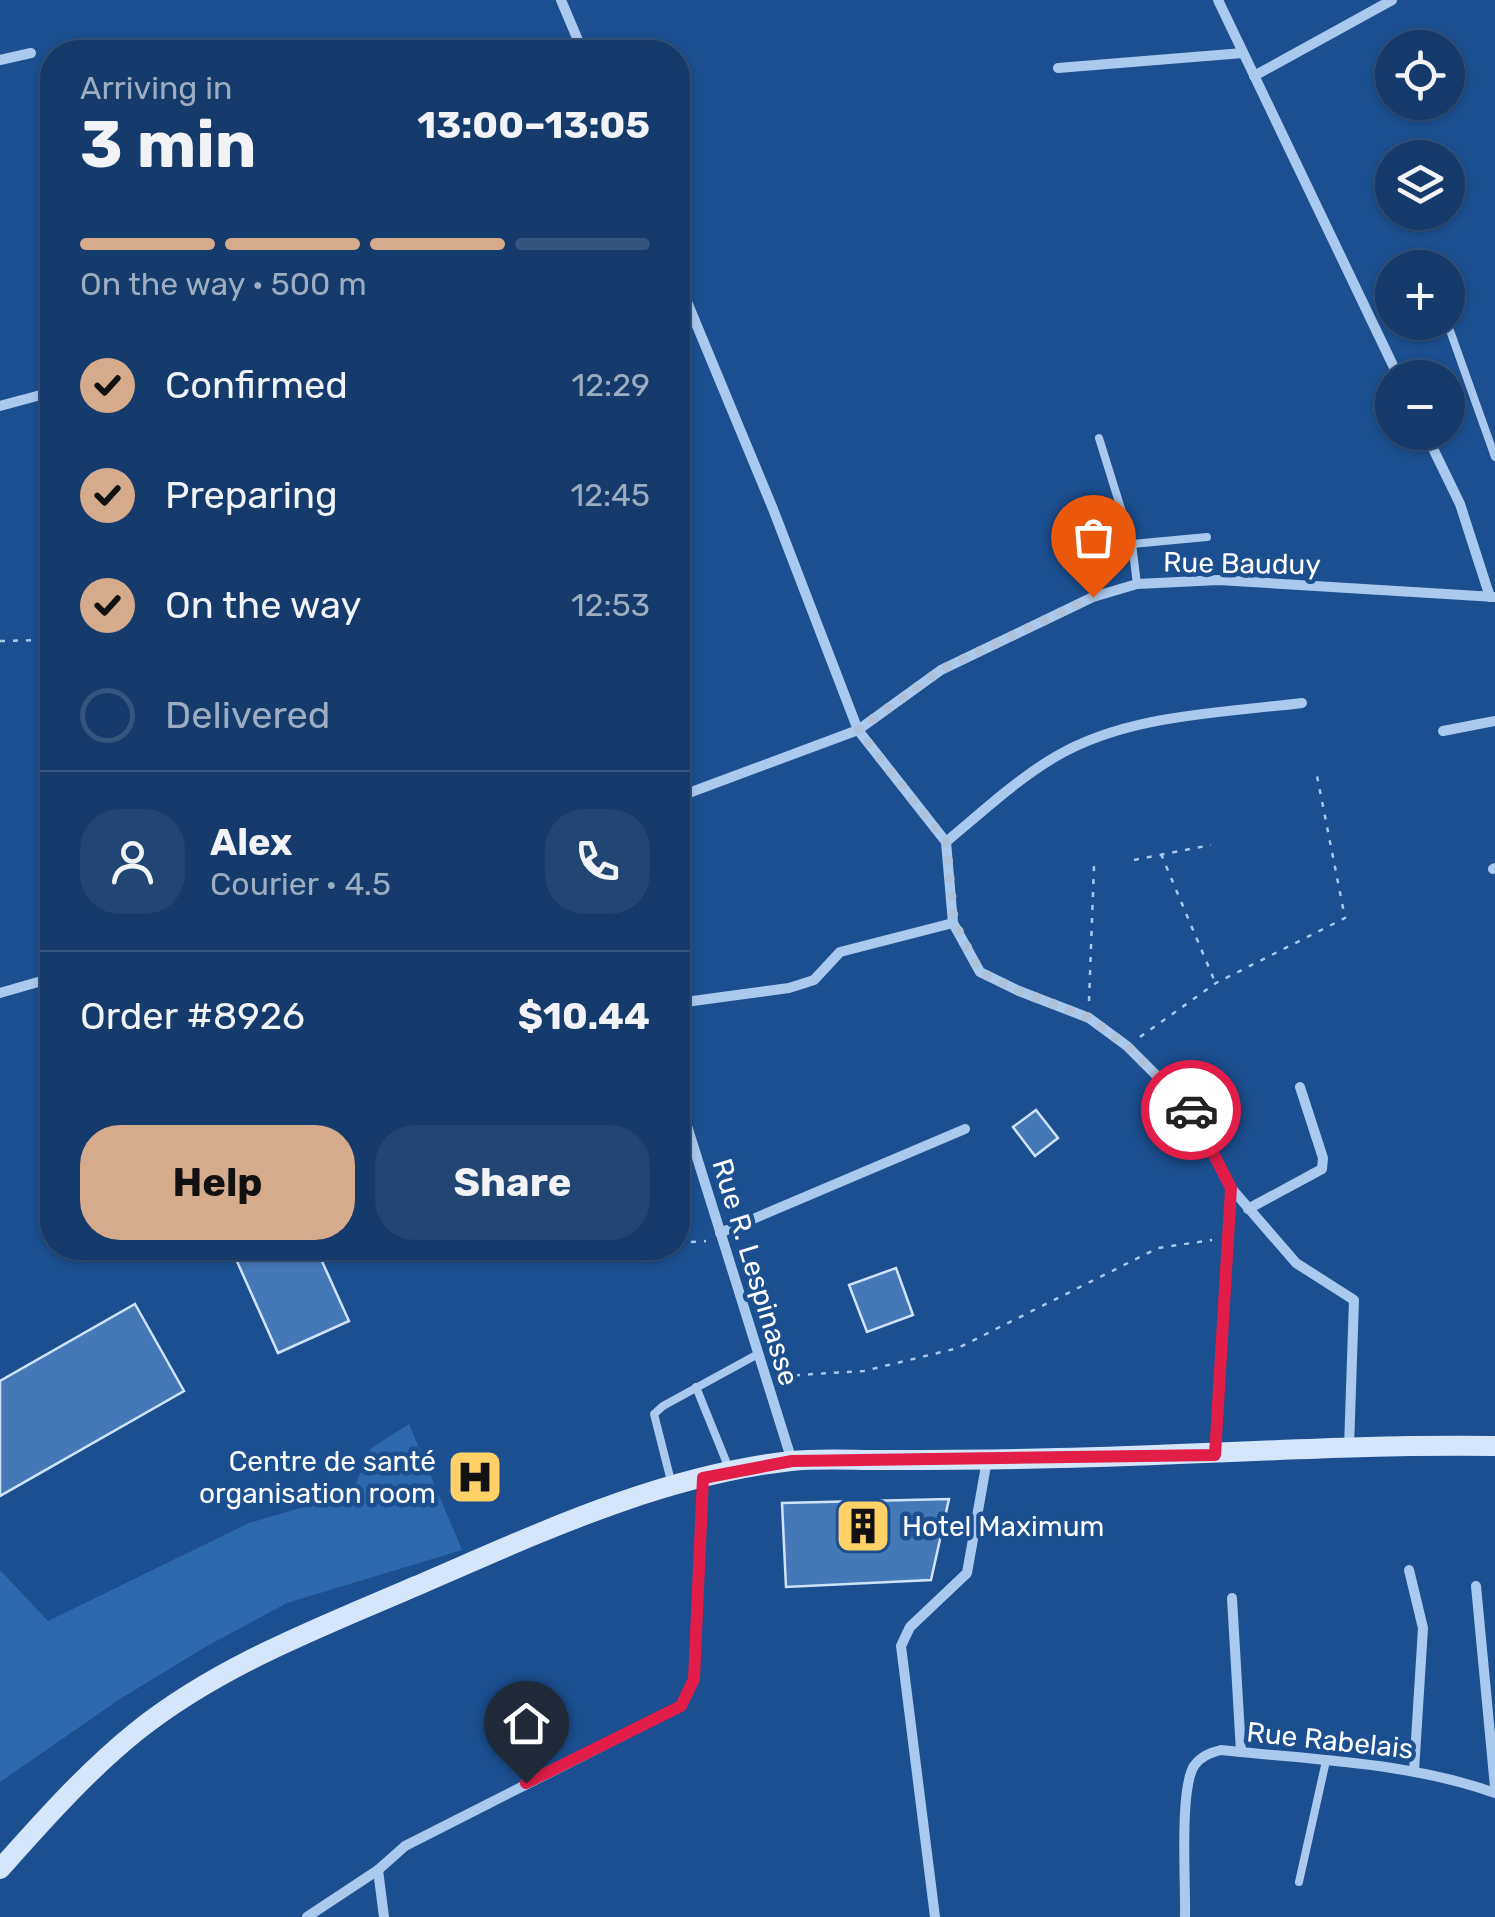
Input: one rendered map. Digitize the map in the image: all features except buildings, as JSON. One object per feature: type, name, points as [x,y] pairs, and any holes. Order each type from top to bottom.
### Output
[{"type":"main road","points":[[0,1870],[72,1789],[137,1731],[200,1688],[292,1638],[617,1502],[672,1486],[792,1461],[986,1460],[1215,1455],[1349,1447],[1495,1446]]},
{"type":"street","points":[[561,0],[578,40]]},
{"type":"street","points":[[1218,0],[1390,360]]},
{"type":"street","points":[[1254,76],[1392,0]]},
{"type":"street","points":[[0,60],[31,53]]},
{"type":"street","points":[[1058,68],[1243,53]]},
{"type":"street","points":[[690,309],[858,730],[946,842],[954,922],[980,972],[1089,1018],[1127,1046],[1191,1110],[1231,1188],[1296,1263],[1354,1300],[1349,1447]]},
{"type":"street","points":[[0,406],[40,395]]},
{"type":"street","points":[[1434,450],[1460,504],[1492,597]]},
{"type":"street","name":"Rue Bauduy","points":[[690,792],[858,730],[941,670],[1093,597],[1137,584],[1220,580],[1492,597]]},
{"type":"street","points":[[946,842],[1057,756],[1108,734],[1175,718],[1302,703]]},
{"type":"street","points":[[1443,731],[1495,721]]},
{"type":"street","points":[[690,1002],[789,988],[814,980],[840,952],[954,922]]},
{"type":"street","points":[[0,994],[40,982]]},
{"type":"street","points":[[1248,1209],[1322,1169],[1323,1158],[1300,1087]]},
{"type":"street","points":[[722,1236],[965,1129]]},
{"type":"street","name":"Rue R. Lespinasse","points":[[690,1135],[792,1461]]},
{"type":"street","points":[[1215,1455],[1231,1188]]},
{"type":"street","points":[[935,1917],[900,1646],[910,1627],[967,1573],[986,1460]]},
{"type":"street","points":[[307,1917],[378,1870],[405,1846],[681,1706],[694,1679],[703,1478]]},
{"type":"street","points":[[1409,1570],[1423,1628],[1414,1771]]},
{"type":"street","points":[[1476,1586],[1495,1790]]},
{"type":"street","points":[[1232,1598],[1241,1752]]},
{"type":"street","name":"Rue Rabelais","points":[[1185,1917],[1190,1777],[1195,1764],[1206,1754],[1221,1750],[1414,1771],[1495,1790]]},
{"type":"street","points":[[378,1870],[384,1917]]},
{"type":"lane","points":[[1453,340],[1495,457]]},
{"type":"lane","points":[[1098,438],[1132,544],[1137,584]]},
{"type":"lane","points":[[1132,544],[1207,537]]},
{"type":"lane","points":[[672,1486],[654,1414],[758,1354]]},
{"type":"lane","points":[[696,1388],[730,1472]]},
{"type":"lane","points":[[1299,1882],[1326,1761]]},
{"type":"path","points":[[0,641],[40,640]]},
{"type":"path","points":[[1127,1046],[1216,983],[1345,918],[1317,776]]},
{"type":"path","points":[[1134,860],[1210,845]]},
{"type":"path","points":[[1161,854],[1216,983]]},
{"type":"path","points":[[1089,1018],[1094,866]]},
{"type":"path","points":[[690,1241],[722,1236]]},
{"type":"path","points":[[766,1378],[864,1371],[958,1348],[1158,1248],[1228,1237]]},
{"type":"shaded area","points":[[409,1424],[462,1550],[287,1603],[120,1699],[0,1782],[0,1570],[48,1621],[249,1523],[352,1493],[371,1448]]},
{"type":"way so far","points":[[1093,597],[941,670],[858,730],[946,842],[954,922],[980,972],[1089,1018],[1127,1046],[1191,1110]]},
{"type":"place","name":"Centre de santé organisation room","points":[[475,1477]]},
{"type":"place","name":"Hotel Maximum","points":[[863,1526]]},
{"type":"route","points":[[526,1783],[681,1706],[690,1693],[694,1679],[703,1478],[792,1461],[1215,1455],[1231,1188],[1191,1110]]}]
